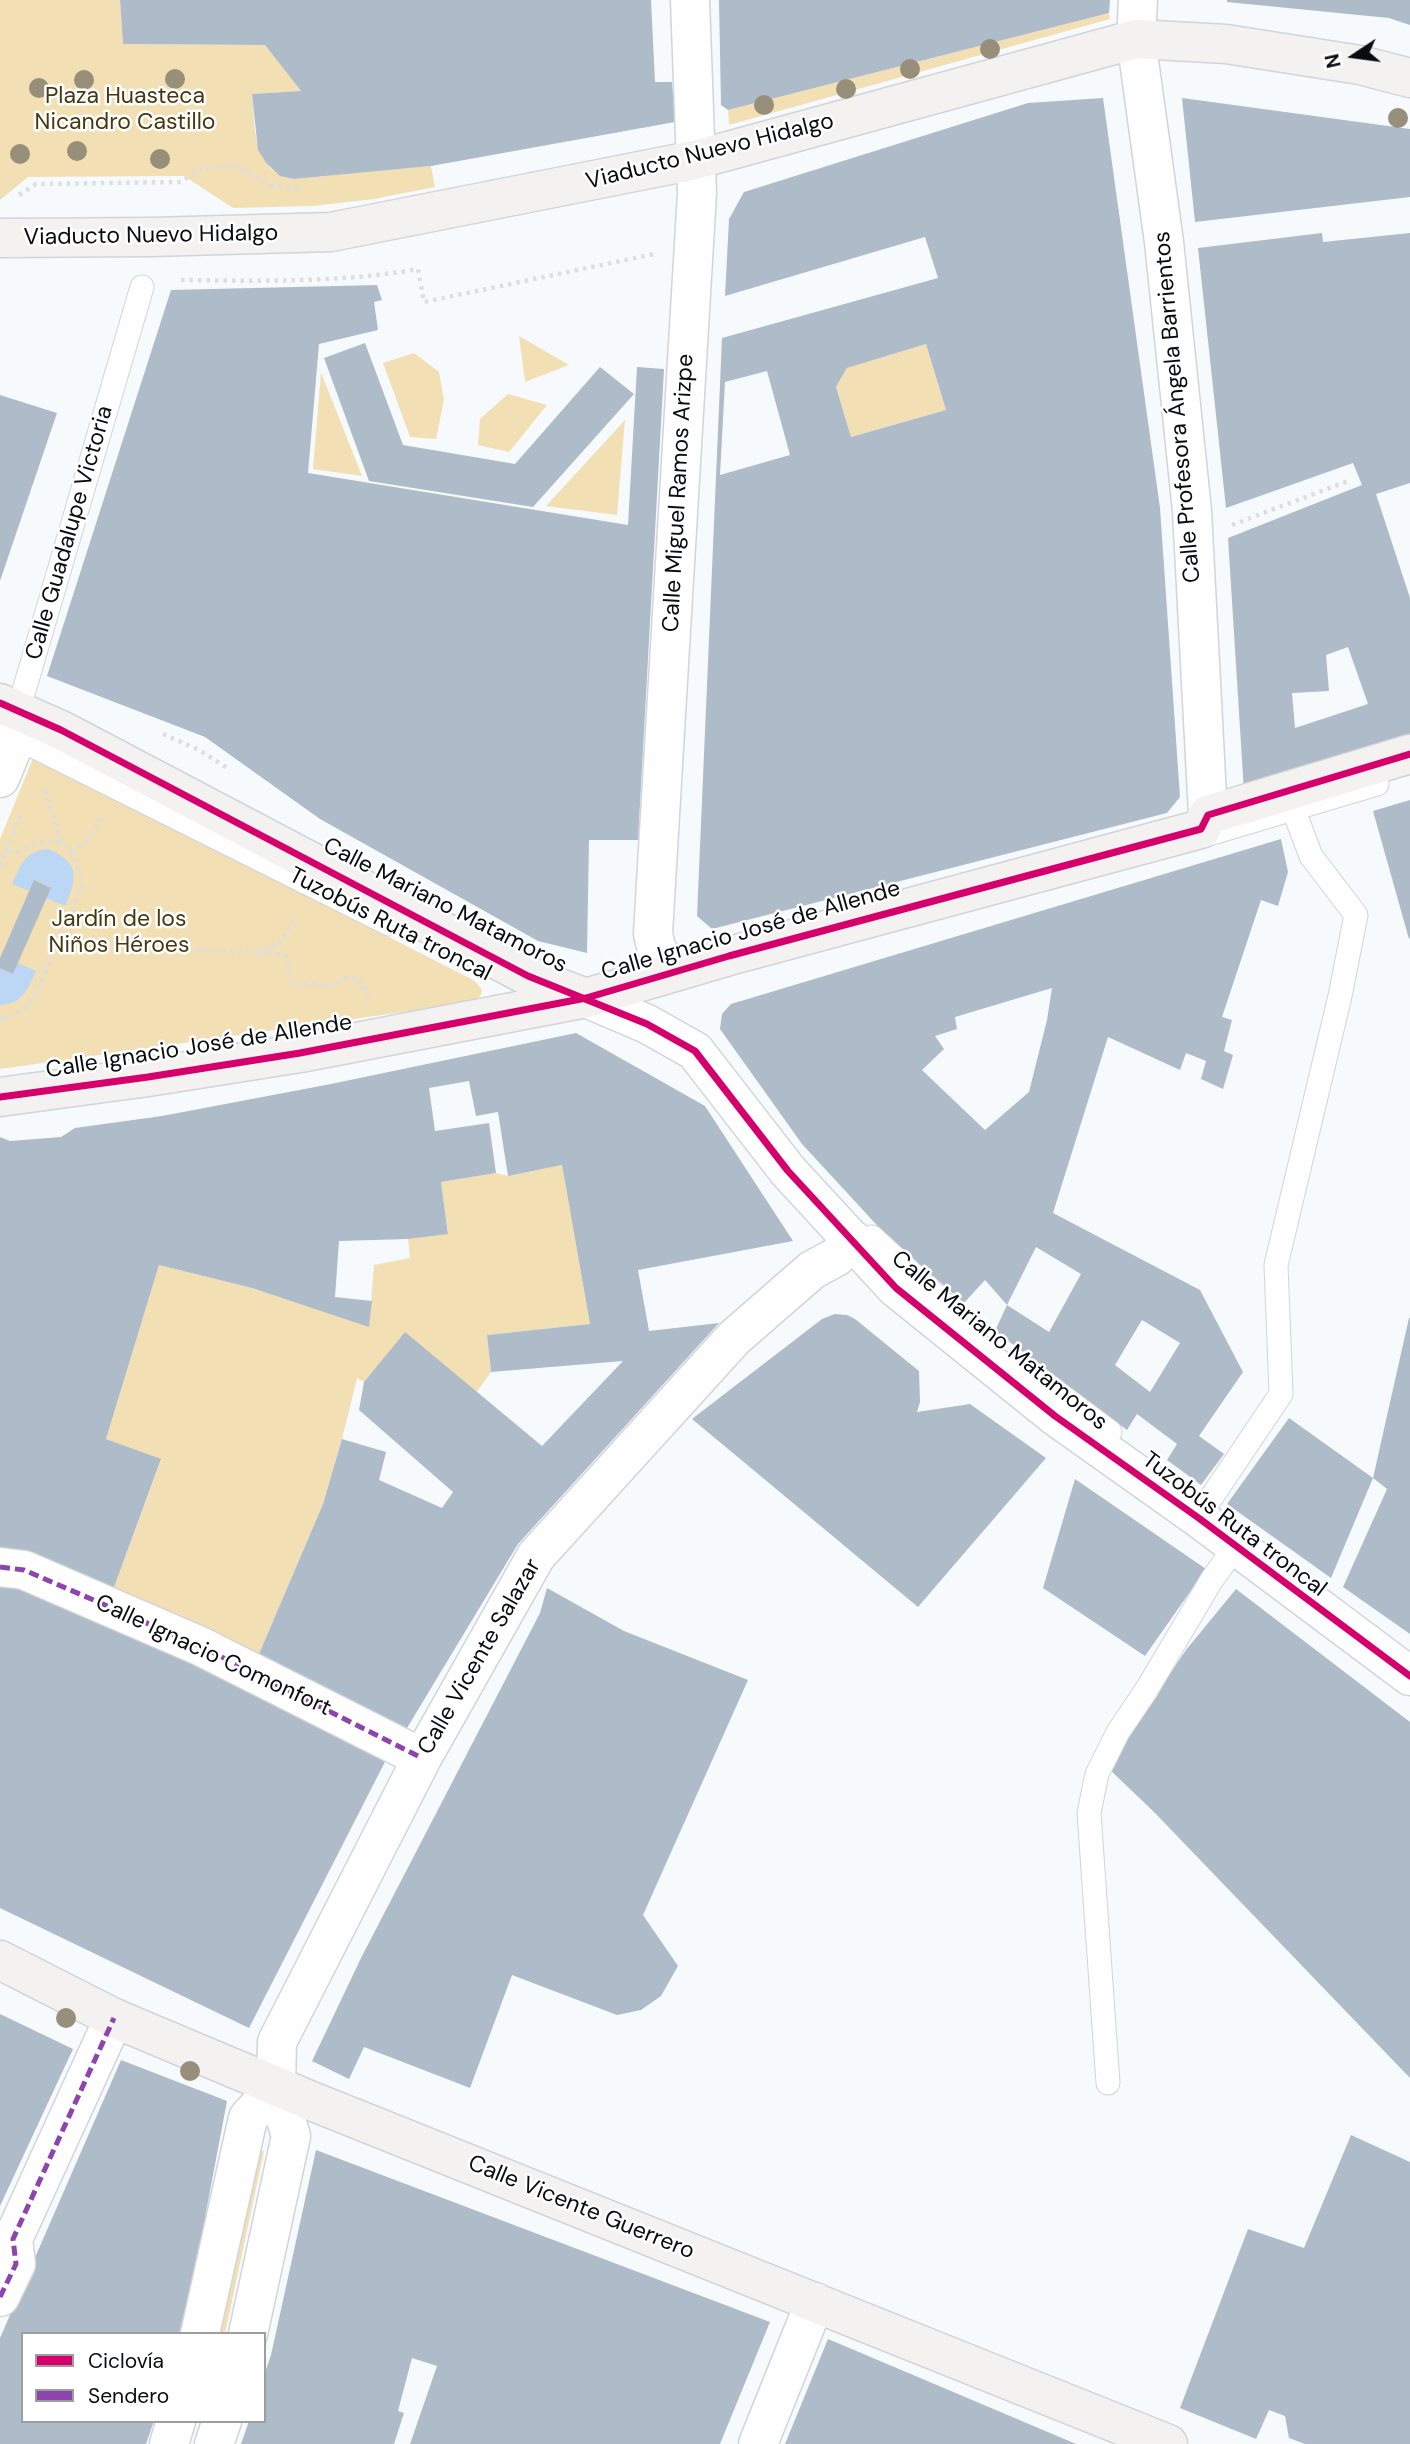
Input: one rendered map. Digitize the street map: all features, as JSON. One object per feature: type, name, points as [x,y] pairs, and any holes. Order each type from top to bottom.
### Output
[{"type":"street","name":"Calle Miguel Ramos Arizpe","points":[[653,933],[697,193],[690,0]]},
{"type":"street","name":"Calle Profesora Ángela Barrientos","points":[[1138,0],[1136,39],[1164,242],[1192,511],[1208,815]]},
{"type":"street","name":"Viaducto Nuevo Hidalgo","points":[[0,238],[331,232],[695,160],[1136,39],[1226,44],[1360,65],[1410,78]]},
{"type":"street","name":"Calle Guadalupe Victoria","points":[[0,778],[9,720]]},
{"type":"street","name":"Calle Mariano Matamoros","points":[[9,720],[61,730],[528,976],[587,997],[647,1024],[695,1051],[788,1171],[896,1288],[1044,1408],[1203,1512],[1235,1547],[1410,1676]]},
{"type":"street","name":"Calle Ignacio José de Allende","points":[[0,1097],[300,1053],[587,997],[1201,829],[1208,815],[1290,801],[1410,754]]},
{"type":"street","points":[[653,933],[656,949],[666,962],[686,968]]},
{"type":"street","points":[[587,997],[630,970],[643,954],[653,933]]},
{"type":"street","name":"Calle Vicente Salazar","points":[[248,2332],[291,2136],[276,2087],[277,2042],[422,1758],[536,1556],[734,1338],[812,1270],[836,1257],[853,1240]]},
{"type":"street","name":"Calle Ignacio Comonfort","points":[[0,1567],[24,1570],[200,1646],[422,1758]]},
{"type":"street","name":"Calle Vicente Guerrero","points":[[0,1960],[114,2018],[276,2087],[1168,2444]]},
{"type":"street","points":[[0,2297],[16,2263],[13,2239],[114,2018]]},
{"type":"street","points":[[200,2332],[248,2118],[276,2087]]},
{"type":"street","points":[[758,2444],[816,2302]]},
{"type":"street","points":[[169,2444],[175,2423]]},
{"type":"street","points":[[214,2444],[221,2423]]},
{"type":"lane","name":"Calle Guadalupe Victoria","points":[[9,720],[142,288]]},
{"type":"lane","name":"Tuzobús Ruta troncal","points":[[0,1078],[301,1039],[507,1005],[652,993],[1290,801],[1410,773]]},
{"type":"lane","points":[[1203,1512],[1281,1394],[1276,1265],[1340,996],[1356,915],[1311,856],[1290,801]]},
{"type":"lane","name":"Tuzobús Ruta troncal","points":[[587,997],[649,1016],[702,1043],[801,1166],[843,1211],[974,1331],[1203,1512],[1410,1654]]},
{"type":"lane","points":[[1108,2083],[1089,1814],[1097,1774],[1118,1731],[1147,1689],[1210,1581],[1235,1547]]},
{"type":"path","points":[[14,199],[36,184],[181,183],[201,168],[236,166],[258,180],[274,186],[303,190]]},
{"type":"path","points":[[142,288],[171,280],[296,281],[373,277],[418,269],[424,302],[664,251]]},
{"type":"path","points":[[1227,527],[1348,481]]},
{"type":"path","points":[[163,734],[199,750],[233,771]]},
{"type":"path","points":[[72,853],[88,839],[101,816],[113,822]]},
{"type":"path","points":[[0,1018],[23,1010],[34,998],[82,886],[79,866],[72,853],[62,844],[45,841],[30,844],[16,854],[6,850]]},
{"type":"path","points":[[255,953],[280,943],[303,904]]},
{"type":"path","points":[[60,940],[286,955],[292,984],[336,985],[343,978],[358,978],[372,1006]]},
{"type":"green space","name":"Plaza Huasteca Nicandro Castillo","points":[[0,0],[120,0],[123,44],[265,45],[301,91],[252,94],[258,147],[270,167],[294,179],[431,166],[435,187],[374,199],[313,206],[233,208],[184,176],[28,177],[0,200]]},
{"type":"green space","points":[[1109,13],[1110,19],[729,125],[728,110]]},
{"type":"green space","points":[[519,336],[569,365],[525,382]]},
{"type":"green space","points":[[926,344],[946,410],[851,437],[836,387],[847,368]]},
{"type":"green space","points":[[414,353],[439,372],[444,400],[436,439],[410,437],[383,363]]},
{"type":"green space","points":[[321,372],[362,476],[313,469]]},
{"type":"green space","points":[[508,394],[547,405],[509,452],[478,445],[480,419]]},
{"type":"green space","points":[[625,420],[617,515],[546,506]]},
{"type":"green space","name":"Jardín de los Niños Héroes","points":[[34,756],[475,981],[482,990],[481,995],[474,1002],[0,1069],[0,839]]},
{"type":"green space","points":[[562,1165],[590,1324],[487,1335],[491,1372],[476,1393],[405,1333],[364,1382],[357,1378],[323,1504],[259,1654],[113,1590],[161,1460],[106,1439],[159,1265],[252,1288],[369,1326],[374,1265],[410,1258],[408,1239],[448,1233],[441,1182],[496,1173],[508,1176]]},
{"type":"green space","points":[[257,2150],[264,2151],[225,2332],[215,2332]]},
{"type":"water","points":[[49,849],[67,860],[74,873],[65,906],[46,898],[51,888],[35,880],[29,891],[12,884],[21,865],[29,856],[34,852]]},
{"type":"water","points":[[18,963],[36,971],[27,990],[19,999],[0,1005],[0,968],[13,974]]},
{"type":"building","points":[[120,0],[651,0],[655,82],[672,82],[675,122],[431,166],[294,179],[280,176],[266,163],[258,150],[252,94],[301,91],[265,45],[123,44]]},
{"type":"building","points":[[719,0],[1110,0],[1109,13],[728,110],[721,105]]},
{"type":"building","points":[[1227,0],[1410,0],[1410,25],[1389,18]]},
{"type":"building","points":[[1103,98],[1160,508],[1180,797],[1167,813],[712,929],[697,916],[722,338],[938,278],[925,237],[725,296],[729,219],[744,192],[1028,103]],"holes":[[[926,344],[946,410],[851,437],[836,387],[847,368]],[[767,371],[790,455],[720,475],[725,382]]]},
{"type":"building","points":[[1182,98],[1410,129],[1410,197],[1195,222]]},
{"type":"building","points":[[1322,233],[1323,242],[1410,233],[1410,483],[1376,494],[1410,598],[1410,738],[1244,792],[1228,538],[1362,485],[1353,463],[1226,508],[1198,248]],"holes":[[[1348,647],[1368,704],[1295,728],[1292,693],[1329,691],[1326,655]]]},
{"type":"building","points":[[377,285],[382,300],[374,302],[378,330],[319,344],[308,473],[628,525],[637,367],[664,369],[638,840],[589,840],[587,953],[538,941],[320,819],[205,737],[47,676],[171,290]]},
{"type":"building","points":[[365,343],[403,445],[515,464],[600,367],[634,394],[533,507],[369,481],[324,358]]},
{"type":"building","points":[[0,395],[57,413],[0,581]]},
{"type":"building","points":[[1410,800],[1410,938],[1409,939],[1373,811]]},
{"type":"building","points":[[1281,839],[1288,872],[1278,906],[1261,900],[1222,1017],[1232,1020],[1224,1051],[1233,1055],[1223,1089],[1201,1079],[1206,1061],[1186,1053],[1180,1070],[1108,1037],[1053,1213],[1200,1290],[1243,1372],[1199,1436],[1224,1454],[1201,1485],[1167,1460],[1177,1444],[1137,1414],[1127,1430],[995,1331],[1007,1305],[985,1280],[964,1303],[886,1235],[802,1144],[720,1029],[722,1014],[731,1004]],"holes":[[[1052,988],[1029,1092],[985,1130],[922,1070],[944,1049],[935,1036],[957,1029],[955,1017]],[[1036,1247],[1081,1274],[1049,1332],[1007,1305]],[[1142,1320],[1180,1343],[1150,1392],[1115,1365]]]},
{"type":"building","points":[[34,880],[51,888],[13,974],[0,968],[0,958]]},
{"type":"building","points":[[576,1033],[705,1106],[793,1241],[638,1270],[649,1331],[719,1323],[518,1544],[407,1728],[259,1654],[323,1504],[342,1439],[386,1452],[379,1480],[442,1508],[453,1492],[359,1410],[364,1382],[405,1332],[542,1446],[623,1361],[491,1372],[487,1335],[590,1324],[562,1165],[508,1176],[498,1112],[476,1116],[469,1081],[429,1088],[435,1131],[489,1123],[496,1173],[441,1182],[448,1234],[408,1239],[339,1241],[335,1297],[372,1301],[369,1327],[252,1288],[159,1265],[106,1439],[161,1459],[113,1590],[0,1549],[0,1137],[10,1141],[61,1137],[75,1128],[162,1116],[331,1084]]},
{"type":"building","points":[[835,1314],[855,1319],[919,1371],[920,1402],[917,1412],[970,1404],[1046,1458],[918,1607],[692,1419],[822,1319]]},
{"type":"building","points":[[1409,1318],[1410,1634],[1343,1587],[1387,1489],[1373,1478]]},
{"type":"building","points":[[1289,1418],[1373,1478],[1331,1578],[1227,1504]]},
{"type":"building","points":[[1075,1479],[1206,1569],[1145,1656],[1043,1588]]},
{"type":"building","points":[[0,1579],[18,1582],[389,1754],[249,2028],[0,1908]]},
{"type":"building","points":[[547,1588],[624,1631],[748,1680],[643,1915],[678,1966],[661,1996],[641,2010],[617,2015],[512,1975],[470,2088],[364,2047],[349,2079],[312,2061],[361,1958],[540,1613]]},
{"type":"building","points":[[1236,1589],[1410,1722],[1410,2078],[1154,1812],[1107,1767],[1186,1650]]},
{"type":"building","points":[[0,2014],[73,2049],[0,2206]]},
{"type":"building","points":[[121,2060],[227,2101],[197,2260],[179,2332],[21,2332],[21,2423],[153,2423],[146,2444],[0,2444],[0,2338]]},
{"type":"building","points":[[1351,2135],[1410,2162],[1410,2444],[1305,2444],[1289,2438],[1285,2416],[1269,2410],[1256,2439],[1180,2408],[1248,2229],[1304,2248]]},
{"type":"building","points":[[316,2150],[770,2322],[720,2444],[410,2444],[437,2366],[412,2358],[398,2411],[404,2413],[394,2444],[241,2444],[248,2423],[266,2423],[266,2369]]},
{"type":"building","points":[[828,2339],[925,2380],[1076,2444],[785,2444]]},
{"type":"marked path","points":[[0,1567],[24,1570],[200,1646],[422,1758]]},
{"type":"marked path","points":[[0,2297],[16,2264],[13,2239],[114,2018]]},
{"type":"cycle path","points":[[0,703],[61,730],[528,976],[647,1024],[695,1051],[788,1171],[896,1288],[1055,1416],[1200,1519],[1410,1676]]},
{"type":"cycle path","points":[[0,1097],[300,1053],[586,998],[729,956],[1201,829],[1208,815],[1410,754]]}]
